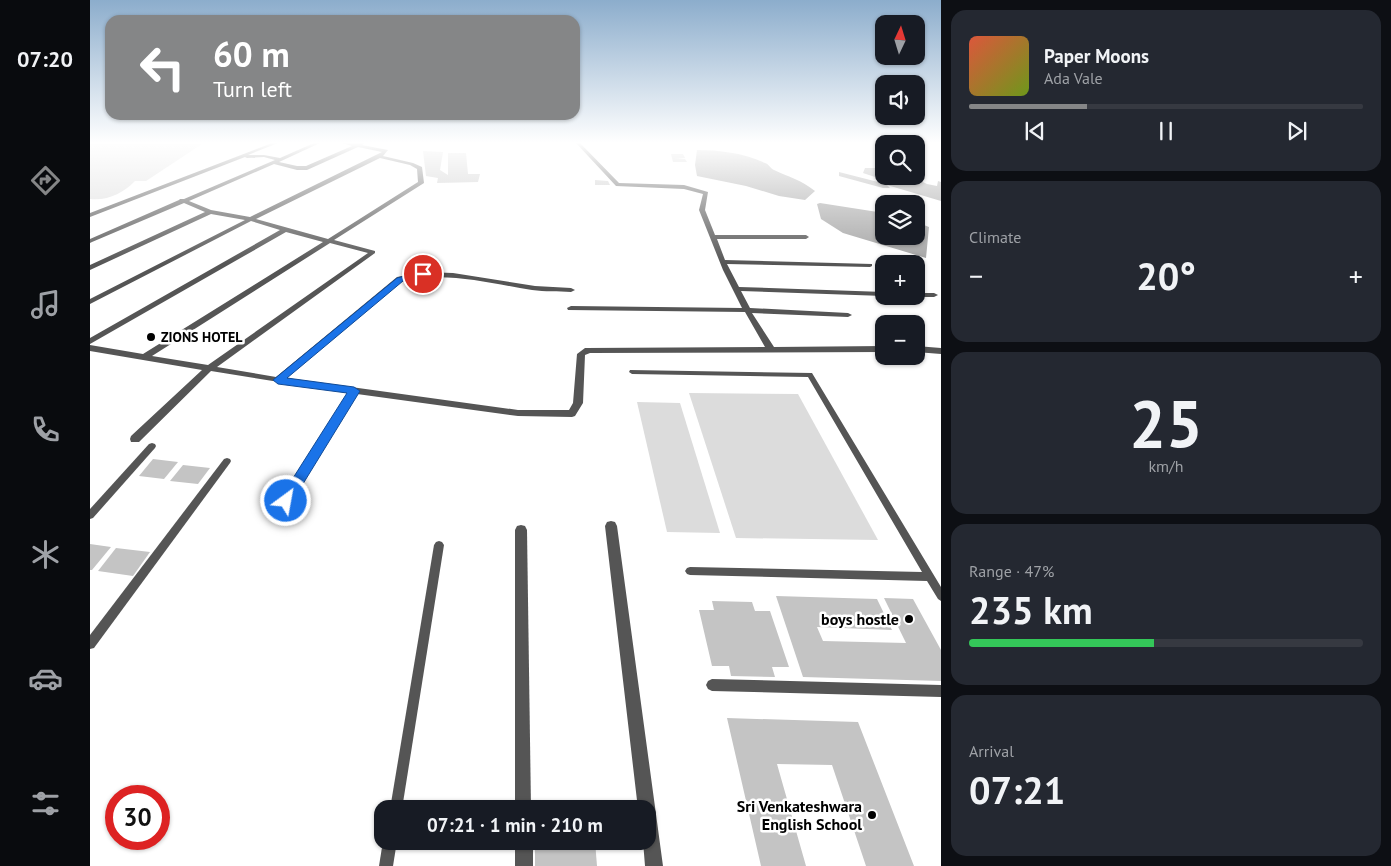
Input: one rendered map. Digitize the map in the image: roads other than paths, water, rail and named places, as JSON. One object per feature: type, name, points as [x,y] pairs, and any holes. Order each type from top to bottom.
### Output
[{"type":"street","points":[[90,215],[170,183]]},
{"type":"street","points":[[90,241],[222,183]]},
{"type":"street","points":[[90,302],[324,183]]},
{"type":"street","points":[[143,358],[420,183]]},
{"type":"street","points":[[616,183],[618,185],[684,187],[706,193],[702,210],[712,236],[735,289],[771,349]]},
{"type":"street","points":[[135,439],[208,370],[373,252],[285,230],[251,219],[210,212],[182,200]]},
{"type":"street","points":[[90,268],[210,212]]},
{"type":"street","points":[[90,341],[285,230]]},
{"type":"street","points":[[712,236],[806,237]]},
{"type":"street","points":[[723,262],[870,265]]},
{"type":"street","points":[[278,380],[400,279],[423,274],[445,275],[535,288],[571,290]]},
{"type":"street","points":[[735,289],[875,294]]},
{"type":"street","points":[[925,295],[934,295]]},
{"type":"street","points":[[571,308],[747,310],[848,315]]},
{"type":"street","points":[[90,348],[208,370],[354,391],[518,412],[572,414],[578,403],[581,354],[588,350],[875,349]]},
{"type":"street","points":[[925,350],[939,351]]},
{"type":"street","points":[[286,501],[354,391]]},
{"type":"street","points":[[611,526],[646,800]]},
{"type":"street","points":[[521,530],[523,800]]},
{"type":"street","points":[[524,850],[524,866]]},
{"type":"street","points":[[652,850],[654,866]]},
{"type":"lane","points":[[632,372],[810,375],[941,596]]},
{"type":"lane","points":[[90,515],[152,446]]},
{"type":"lane","points":[[90,644],[227,461]]},
{"type":"lane","points":[[397,800],[439,546]]},
{"type":"lane","points":[[690,571],[930,577]]},
{"type":"lane","points":[[712,685],[941,691]]},
{"type":"lane","points":[[386,866],[389,850]]},
{"type":"place","name":"ZIONS HOTEL","points":[[151,337]]},
{"type":"place","name":"boys hostle","points":[[909,619]]},
{"type":"place","name":"Sri Venkateshwara English School","points":[[872,815]]}]
